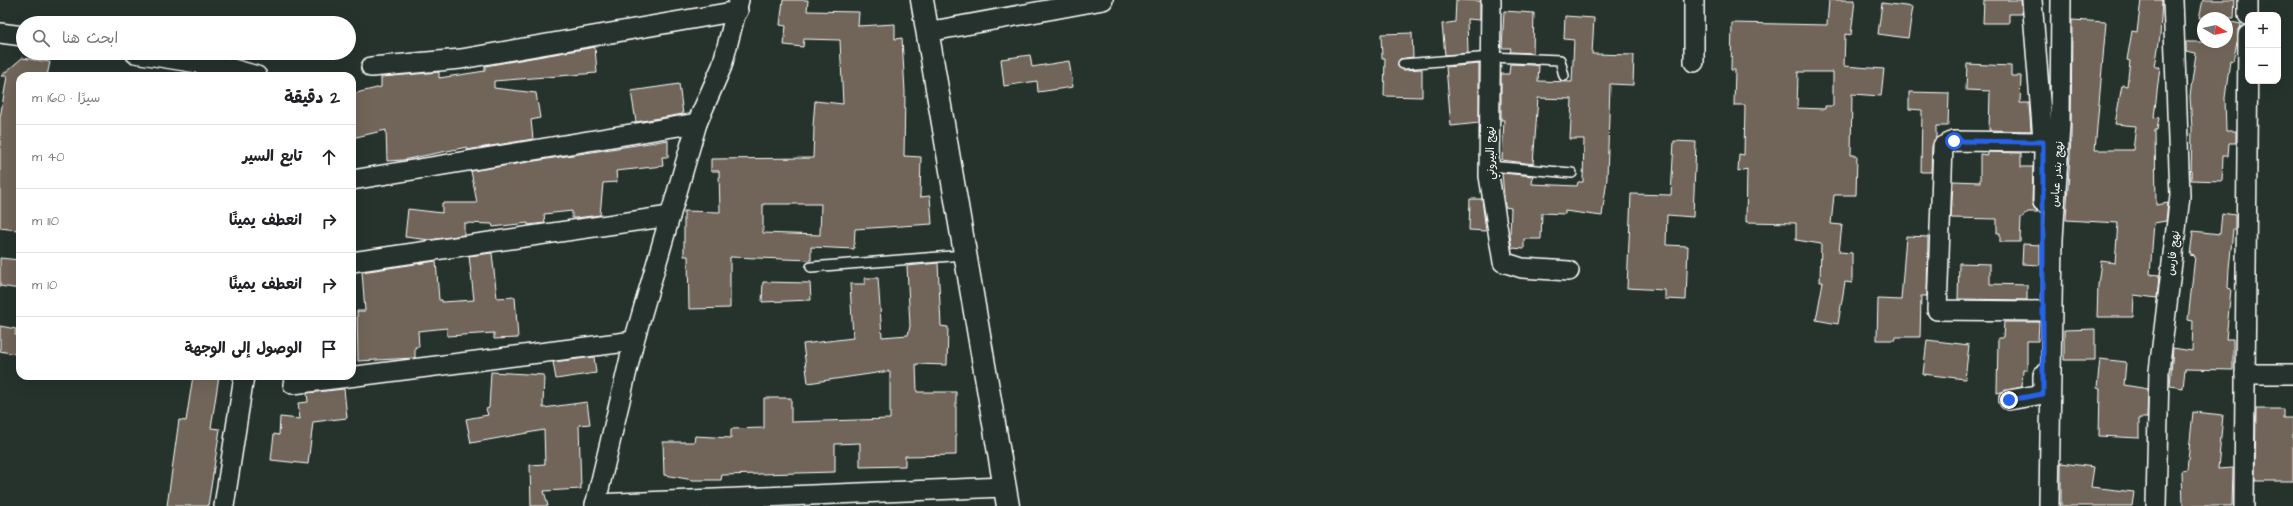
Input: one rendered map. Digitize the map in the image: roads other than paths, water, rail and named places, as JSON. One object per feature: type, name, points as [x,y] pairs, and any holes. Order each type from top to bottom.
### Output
[{"type":"street","points":[[371,67],[461,58],[738,6],[722,66],[697,123],[670,216],[634,342],[595,505],[1006,497],[922,0]]},
{"type":"street","points":[[927,32],[1103,0]]},
{"type":"street","name":"نهج البيروني","points":[[1491,0],[1489,176],[1503,262],[1522,268],[1569,271]]},
{"type":"street","points":[[1694,0],[1694,62]]},
{"type":"street","points":[[2009,400],[2043,394],[2042,138],[2032,0]]},
{"type":"street","name":"نهج بندر عباس","points":[[2049,499],[2053,239],[2060,125],[2061,0]]},
{"type":"street","name":"نهج فارس","points":[[2156,506],[2159,371],[2180,196],[2173,0]]},
{"type":"street","points":[[2248,0],[2248,12]]},
{"type":"street","points":[[0,33],[16,35]]},
{"type":"street","points":[[2244,506],[2248,48]]},
{"type":"street","points":[[179,60],[229,68],[243,72]]},
{"type":"street","points":[[356,179],[697,123]]},
{"type":"street","points":[[2043,311],[1937,310],[1942,146],[1954,141],[2042,138],[2060,125]]},
{"type":"street","points":[[356,261],[670,216]]},
{"type":"street","points":[[356,376],[634,342]]},
{"type":"street","points":[[2245,374],[2293,374]]},
{"type":"street","points":[[224,506],[243,380]]},
{"type":"street","points":[[293,384],[325,380]]},
{"type":"lane","points":[[1403,64],[1491,57],[1560,60],[1564,76]]},
{"type":"lane","points":[[1489,166],[1572,173]]},
{"type":"lane","points":[[811,268],[964,255]]}]
